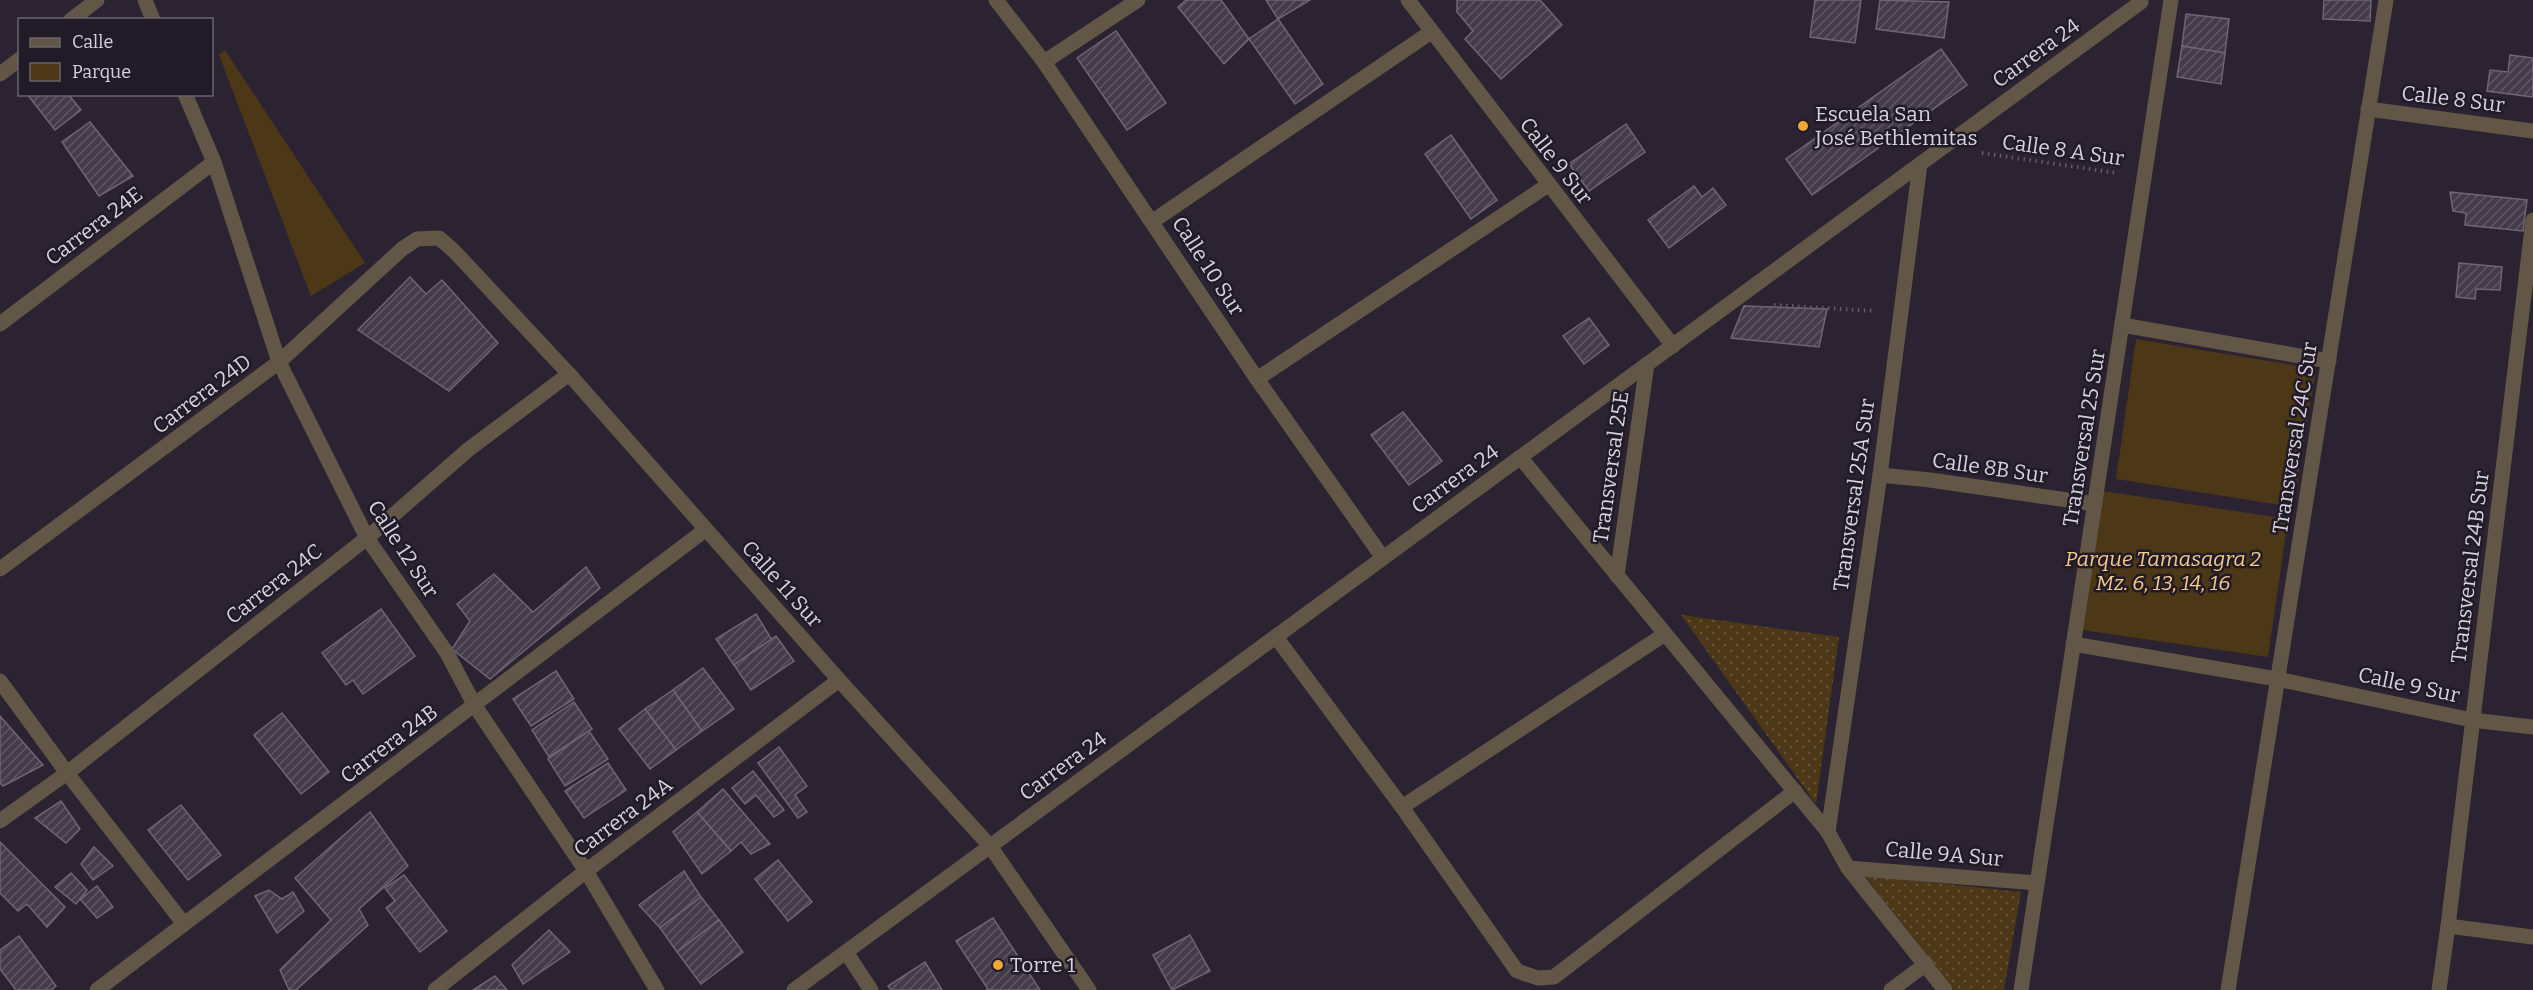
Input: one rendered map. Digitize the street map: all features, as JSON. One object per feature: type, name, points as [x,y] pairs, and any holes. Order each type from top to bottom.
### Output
[{"type":"street","points":[[74,18],[97,0]]},
{"type":"street","points":[[145,0],[152,18]]},
{"type":"street","name":"Calle 10 Sur","points":[[996,0],[1044,62],[1153,221],[1257,380],[1383,558]]},
{"type":"street","points":[[1044,62],[1138,0]]},
{"type":"street","name":"Calle 9 Sur","points":[[1408,0],[1431,33],[1673,346]]},
{"type":"street","name":"Transversal 25 Sur","points":[[2021,990],[2171,0]]},
{"type":"street","name":"Transversal 24C Sur","points":[[2228,990],[2386,0]]},
{"type":"street","name":"Carrera 24","points":[[794,990],[2141,1]]},
{"type":"street","points":[[1153,221],[1431,33]]},
{"type":"street","points":[[0,74],[18,60]]},
{"type":"street","name":"Calle 12 Sur","points":[[186,96],[214,162],[279,362],[367,538],[447,653],[475,706],[586,872],[657,990]]},
{"type":"street","name":"Calle 8 Sur","points":[[2368,110],[2533,131]]},
{"type":"street","name":"Carrera 24E","points":[[0,324],[214,162]]},
{"type":"street","name":"Transversal 25A Sur","points":[[1827,832],[1880,475],[1899,312],[1920,164]]},
{"type":"street","points":[[1257,380],[1548,184]]},
{"type":"street","name":"Transversal 24B Sur","points":[[2439,990],[2533,220]]},
{"type":"street","name":"Calle 11 Sur","points":[[417,239],[439,238],[454,251],[569,374],[705,530],[990,846],[1089,990]]},
{"type":"street","name":"Carrera 24D","points":[[0,570],[279,362],[402,249],[417,239]]},
{"type":"street","points":[[2122,325],[2329,361]]},
{"type":"street","name":"Transversal 25E","points":[[1617,576],[1647,364]]},
{"type":"street","name":"Carrera 24C","points":[[0,821],[67,773],[367,538],[469,449],[569,374]]},
{"type":"street","points":[[1520,457],[1827,832],[1848,868],[1945,990]]},
{"type":"street","name":"Calle 8B Sur","points":[[1880,475],[2095,504]]},
{"type":"street","name":"Carrera 24B","points":[[97,990],[705,530]]},
{"type":"street","points":[[1402,807],[1665,634]]},
{"type":"street","points":[[1276,637],[1402,807],[1517,971],[1538,978],[1554,977],[1794,791]]},
{"type":"street","name":"Calle 9 Sur","points":[[2073,644],[2277,679],[2472,720],[2533,727]]},
{"type":"street","name":"Carrera 24A","points":[[435,990],[839,680]]},
{"type":"street","points":[[0,681],[67,773],[184,924]]},
{"type":"street","name":"Calle 9A Sur","points":[[1848,868],[2037,883]]},
{"type":"street","points":[[2448,926],[2533,937]]},
{"type":"street","points":[[846,952],[871,990]]},
{"type":"street","points":[[1891,990],[1926,964]]},
{"type":"path","name":"Calle 8 A Sur","points":[[1942,147],[2144,177]]},
{"type":"path","points":[[1731,303],[1899,312]]},
{"type":"green space","points":[[225,50],[365,263],[311,296],[219,55]]},
{"type":"green space","points":[[2136,339],[2316,369],[2293,507],[2116,479]]},
{"type":"green space","name":"Parque Tamasagra 2 Mz. 6, 13, 14, 16","points":[[2103,491],[2288,519],[2268,657],[2082,630]]},
{"type":"green space","points":[[1681,615],[1839,637],[1816,804]]},
{"type":"green space","points":[[1864,875],[2021,892],[2004,990],[1954,990]]},
{"type":"building","points":[[1186,0],[1221,0],[1249,39],[1224,64],[1178,7]]},
{"type":"building","points":[[1266,0],[1310,0],[1278,19]]},
{"type":"building","points":[[1457,0],[1540,0],[1562,25],[1501,79],[1465,39],[1473,31],[1457,12]]},
{"type":"building","points":[[1815,0],[1861,0],[1855,43],[1810,37]]},
{"type":"building","points":[[1880,0],[1949,2],[1944,38],[1876,29]]},
{"type":"building","points":[[2324,0],[2371,0],[2370,21],[2323,19]]},
{"type":"building","points":[[2186,14],[2229,19],[2225,53],[2182,46]]},
{"type":"building","points":[[1278,19],[1323,84],[1295,104],[1249,39]]},
{"type":"building","points":[[1116,31],[1166,103],[1127,130],[1077,58]]},
{"type":"building","points":[[2182,46],[2225,53],[2221,84],[2177,77]]},
{"type":"building","points":[[1941,49],[1967,85],[1812,195],[1786,159]]},
{"type":"building","points":[[2510,55],[2533,58],[2533,97],[2487,91],[2490,70],[2508,72]]},
{"type":"building","points":[[29,96],[70,96],[81,110],[55,130]]},
{"type":"building","points":[[90,122],[133,176],[99,196],[62,142]]},
{"type":"building","points":[[1626,124],[1645,152],[1589,191],[1569,164]]},
{"type":"building","points":[[1451,135],[1497,200],[1471,219],[1425,154]]},
{"type":"building","points":[[1694,186],[1702,197],[1713,188],[1726,205],[1669,248],[1648,220]]},
{"type":"building","points":[[2450,192],[2527,200],[2523,231],[2465,225],[2466,213],[2453,211]]},
{"type":"building","points":[[2459,263],[2502,267],[2500,290],[2476,289],[2475,299],[2456,297]]},
{"type":"building","points":[[410,277],[426,294],[442,280],[498,343],[449,391],[358,330]]},
{"type":"building","points":[[1744,306],[1827,309],[1819,347],[1731,338]]},
{"type":"building","points":[[1589,318],[1609,345],[1584,364],[1563,336]]},
{"type":"building","points":[[1403,412],[1442,461],[1409,485],[1371,435]]},
{"type":"building","points":[[586,567],[600,588],[490,679],[452,649],[470,621],[457,604],[494,574],[533,612]]},
{"type":"building","points":[[381,609],[415,656],[363,694],[353,680],[346,685],[322,653]]},
{"type":"building","points":[[756,614],[772,640],[734,665],[716,639]]},
{"type":"building","points":[[776,636],[794,661],[751,690],[734,665]]},
{"type":"building","points":[[703,668],[734,709],[702,731],[673,690]]},
{"type":"building","points":[[556,671],[574,699],[531,726],[513,699]]},
{"type":"building","points":[[673,690],[702,731],[676,750],[645,709]]},
{"type":"building","points":[[574,702],[592,729],[549,757],[532,730]]},
{"type":"building","points":[[645,709],[676,750],[650,769],[619,729]]},
{"type":"building","points":[[282,713],[329,772],[301,794],[254,735]]},
{"type":"building","points":[[0,716],[43,765],[3,786],[0,783]]},
{"type":"building","points":[[589,731],[608,759],[565,786],[548,759]]},
{"type":"building","points":[[779,747],[807,786],[795,795],[807,812],[798,818],[758,763]]},
{"type":"building","points":[[608,763],[626,790],[584,818],[565,791]]},
{"type":"building","points":[[753,771],[784,810],[774,817],[756,795],[745,804],[732,788]]},
{"type":"building","points":[[723,789],[770,844],[751,854],[741,842],[731,851],[697,812]]},
{"type":"building","points":[[61,801],[80,829],[66,843],[35,818]]},
{"type":"building","points":[[181,805],[221,855],[188,880],[148,830]]},
{"type":"building","points":[[370,812],[408,866],[359,909],[368,925],[296,990],[289,990],[280,970],[331,920],[295,878]]},
{"type":"building","points":[[697,812],[731,851],[702,874],[673,832]]},
{"type":"building","points":[[0,842],[65,907],[47,927],[27,904],[18,911],[0,893]]},
{"type":"building","points":[[94,847],[113,866],[93,880],[81,864]]},
{"type":"building","points":[[778,860],[812,902],[788,921],[755,879]]},
{"type":"building","points":[[684,871],[701,897],[660,928],[639,905]]},
{"type":"building","points":[[71,873],[87,890],[76,904],[55,887]]},
{"type":"building","points":[[404,875],[447,931],[420,952],[386,908],[395,901],[385,888]]},
{"type":"building","points":[[97,886],[113,907],[97,918],[80,899]]},
{"type":"building","points":[[269,890],[282,899],[293,892],[304,911],[277,933],[255,896]]},
{"type":"building","points":[[701,897],[719,920],[677,952],[660,928]]},
{"type":"building","name":"Torre 1","points":[[993,918],[1040,990],[986,990],[988,989],[956,941]]},
{"type":"building","points":[[719,920],[743,952],[701,984],[677,952]]},
{"type":"building","points":[[549,930],[570,952],[523,984],[512,965]]},
{"type":"building","points":[[1190,935],[1210,971],[1172,990],[1153,955]]},
{"type":"building","points":[[19,936],[56,986],[51,990],[16,990],[0,969],[0,950]]},
{"type":"building","points":[[925,962],[942,990],[891,990],[888,986]]},
{"type":"building","points":[[495,976],[507,990],[473,990]]},
{"type":"place","name":"Escuela San José Bethlemitas","points":[[1803,126]]},
{"type":"place","name":"Torre 1","points":[[998,965]]}]
